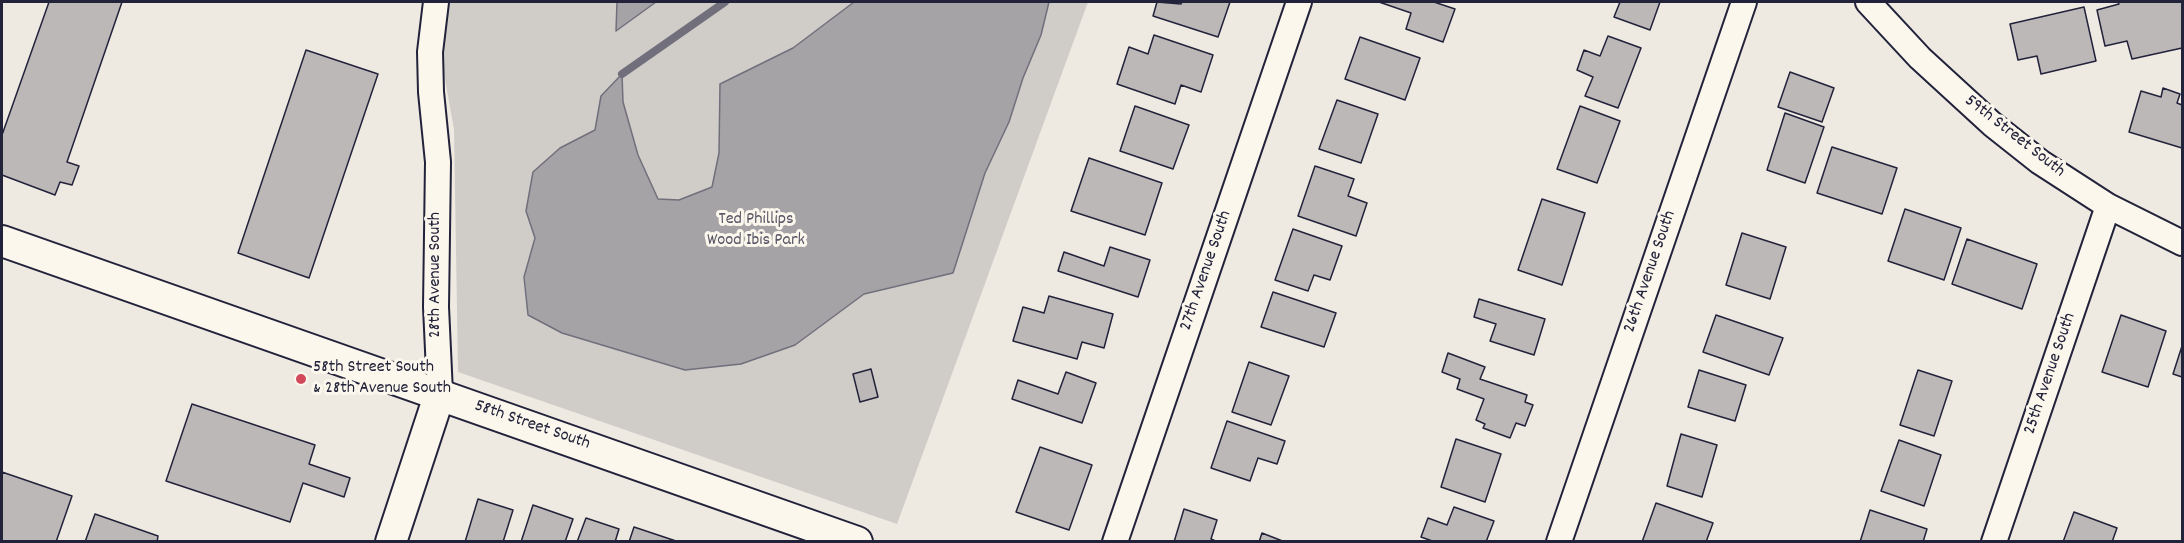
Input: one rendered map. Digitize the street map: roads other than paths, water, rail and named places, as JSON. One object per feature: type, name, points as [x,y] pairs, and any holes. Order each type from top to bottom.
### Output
[{"type":"street","name":"28th Avenue South","points":[[391,542],[440,393],[436,307],[438,162],[431,92],[430,52],[436,2]]},
{"type":"street","name":"27th Avenue South","points":[[1114,542],[1299,2]]},
{"type":"street","name":"26th Avenue South","points":[[1559,542],[1744,2]]},
{"type":"street","name":"59th Street South","points":[[1868,2],[1920,58],[1992,124],[2040,162],[2108,206],[2182,243]]},
{"type":"street","name":"25th Avenue South","points":[[1994,542],[2108,206]]},
{"type":"street","name":"58th Street South","points":[[2,241],[440,393],[857,542]]},
{"type":"waterway","points":[[622,74],[725,2]]},
{"type":"place","name":"58th Street South & 28th Avenue South","points":[[301,379]]},
{"type":"park label","name":"Ted Phillips Wood Ibis Park","points":[[756,231]]}]
